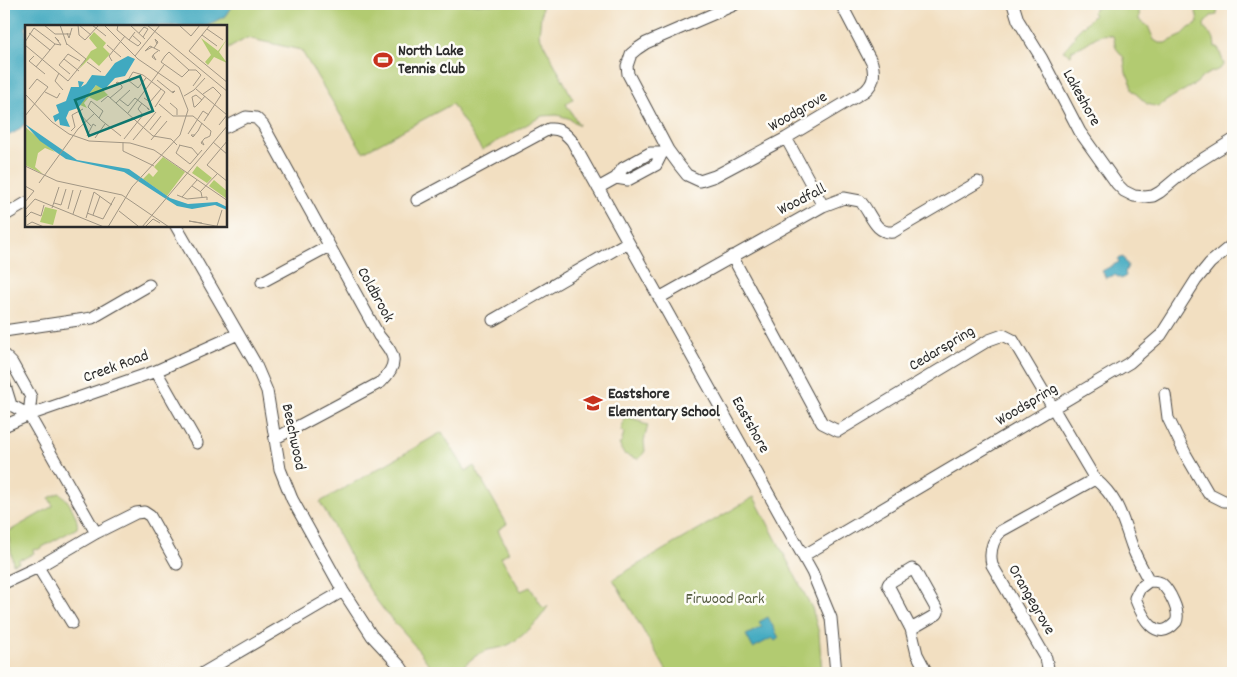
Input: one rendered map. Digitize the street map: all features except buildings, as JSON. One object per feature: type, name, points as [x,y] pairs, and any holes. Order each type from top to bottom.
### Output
[{"type":"street","name":"Woodgrove","points":[[665,151],[687,175],[692,179],[700,181],[715,176],[786,138],[866,91],[873,81],[875,73],[872,63],[841,4]]},
{"type":"street","name":"Lakeshore","points":[[1013,4],[1018,20],[1042,59],[1080,132],[1124,191],[1134,196],[1145,198],[1160,192],[1190,167],[1233,140]]},
{"type":"street","points":[[598,188],[616,178],[628,180],[656,165],[665,151],[628,74],[627,66],[631,54],[646,43],[734,5]]},
{"type":"street","name":"Coldbrook","points":[[228,126],[246,117],[256,118],[263,125],[394,360],[394,367],[391,373],[381,382],[276,438]]},
{"type":"street","name":"Eastshore","points":[[417,200],[549,129],[558,128],[566,134],[572,141],[804,556],[831,618],[836,673]]},
{"type":"street","points":[[786,138],[823,206]]},
{"type":"street","name":"Woodfall","points":[[659,298],[823,206],[844,198],[860,201],[880,230],[887,233],[893,232],[978,182]]},
{"type":"street","points":[[4,216],[25,204]]},
{"type":"street","name":"Beechwood","points":[[177,228],[255,363],[267,391],[280,468],[292,499],[343,591],[372,636],[405,673]]},
{"type":"street","points":[[493,320],[628,242]]},
{"type":"street","name":"Woodspring","points":[[804,556],[1122,368],[1161,335],[1196,280],[1210,263],[1233,244]]},
{"type":"street","points":[[262,282],[329,246]]},
{"type":"street","name":"Cedarspring","points":[[732,256],[822,423],[838,431],[989,340],[1003,336],[1013,340],[1017,345],[1054,407]]},
{"type":"street","points":[[4,331],[92,318],[149,285]]},
{"type":"street","name":"Creek Road","points":[[4,426],[156,371],[238,334]]},
{"type":"street","points":[[4,355],[9,358],[31,397],[30,415]]},
{"type":"street","points":[[156,371],[196,443]]},
{"type":"street","points":[[19,374],[4,382],[12,404],[30,415],[96,533]]},
{"type":"street","points":[[1165,394],[1168,418],[1186,455],[1208,493],[1224,501],[1233,501]]},
{"type":"street","points":[[1054,407],[1095,479],[1110,492],[1121,512],[1135,554],[1149,581]]},
{"type":"street","name":"Orangegrove","points":[[1049,673],[1046,658],[992,565],[991,549],[1001,532],[1095,479]]},
{"type":"street","points":[[4,583],[38,567],[96,533],[136,513],[144,512],[150,516],[177,564]]},
{"type":"street","points":[[38,567],[72,623]]},
{"type":"street","points":[[911,629],[938,612],[915,571],[912,570],[888,585],[911,629],[917,654],[928,673]]},
{"type":"street","points":[[1149,581],[1156,581],[1162,584],[1178,611],[1176,622],[1164,631],[1158,631],[1153,628],[1135,598],[1140,588],[1149,581]]},
{"type":"street","points":[[203,673],[343,591]]},
{"type":"green space","points":[[1115,3],[1136,6],[1139,11],[1139,20],[1148,26],[1154,40],[1159,43],[1165,43],[1181,36],[1189,28],[1196,25],[1198,22],[1196,12],[1198,9],[1195,4],[1218,4],[1217,15],[1211,16],[1204,24],[1205,29],[1214,39],[1215,47],[1218,47],[1224,64],[1220,69],[1207,74],[1158,107],[1147,104],[1132,90],[1126,73],[1124,58],[1116,48],[1113,36],[1099,36],[1072,50],[1071,55],[1063,51],[1075,37],[1074,35],[1094,15],[1092,12],[1101,4]]},
{"type":"green space","points":[[233,4],[539,4],[542,6],[539,35],[573,99],[566,104],[579,125],[568,118],[557,115],[542,116],[482,150],[452,104],[363,152],[301,50],[247,38],[228,49],[228,25],[208,25],[225,16]]},
{"type":"green space","points":[[628,417],[648,425],[644,441],[645,451],[638,459],[624,454],[619,444],[621,444],[624,432],[621,431],[624,419]]},
{"type":"green space","points":[[442,432],[466,471],[474,466],[507,524],[498,530],[509,552],[501,557],[521,591],[530,587],[543,608],[548,606],[537,621],[518,638],[507,646],[479,654],[457,673],[434,673],[421,654],[377,601],[320,502]]},
{"type":"green space","points":[[59,493],[66,499],[72,509],[77,520],[77,528],[37,550],[33,550],[34,553],[13,564],[8,532],[53,506],[49,498]]},
{"type":"green space","name":"Firwood Park","points":[[754,497],[812,608],[819,633],[822,673],[800,673],[780,670],[769,673],[668,673],[613,579]]},
{"type":"water","points":[[4,4],[233,4],[225,16],[208,25],[25,25],[25,124],[4,138]]},
{"type":"water","points":[[1123,257],[1128,266],[1125,272],[1126,276],[1121,279],[1115,275],[1106,278],[1102,271],[1119,262],[1118,259]]},
{"type":"water","points":[[768,617],[779,638],[775,641],[772,638],[753,648],[746,635],[762,627],[759,622]]},
{"type":"place","name":"North Lake Tennis Club","points":[[383,60]]},
{"type":"place","name":"Eastshore Elementary School","points":[[593,403]]}]
